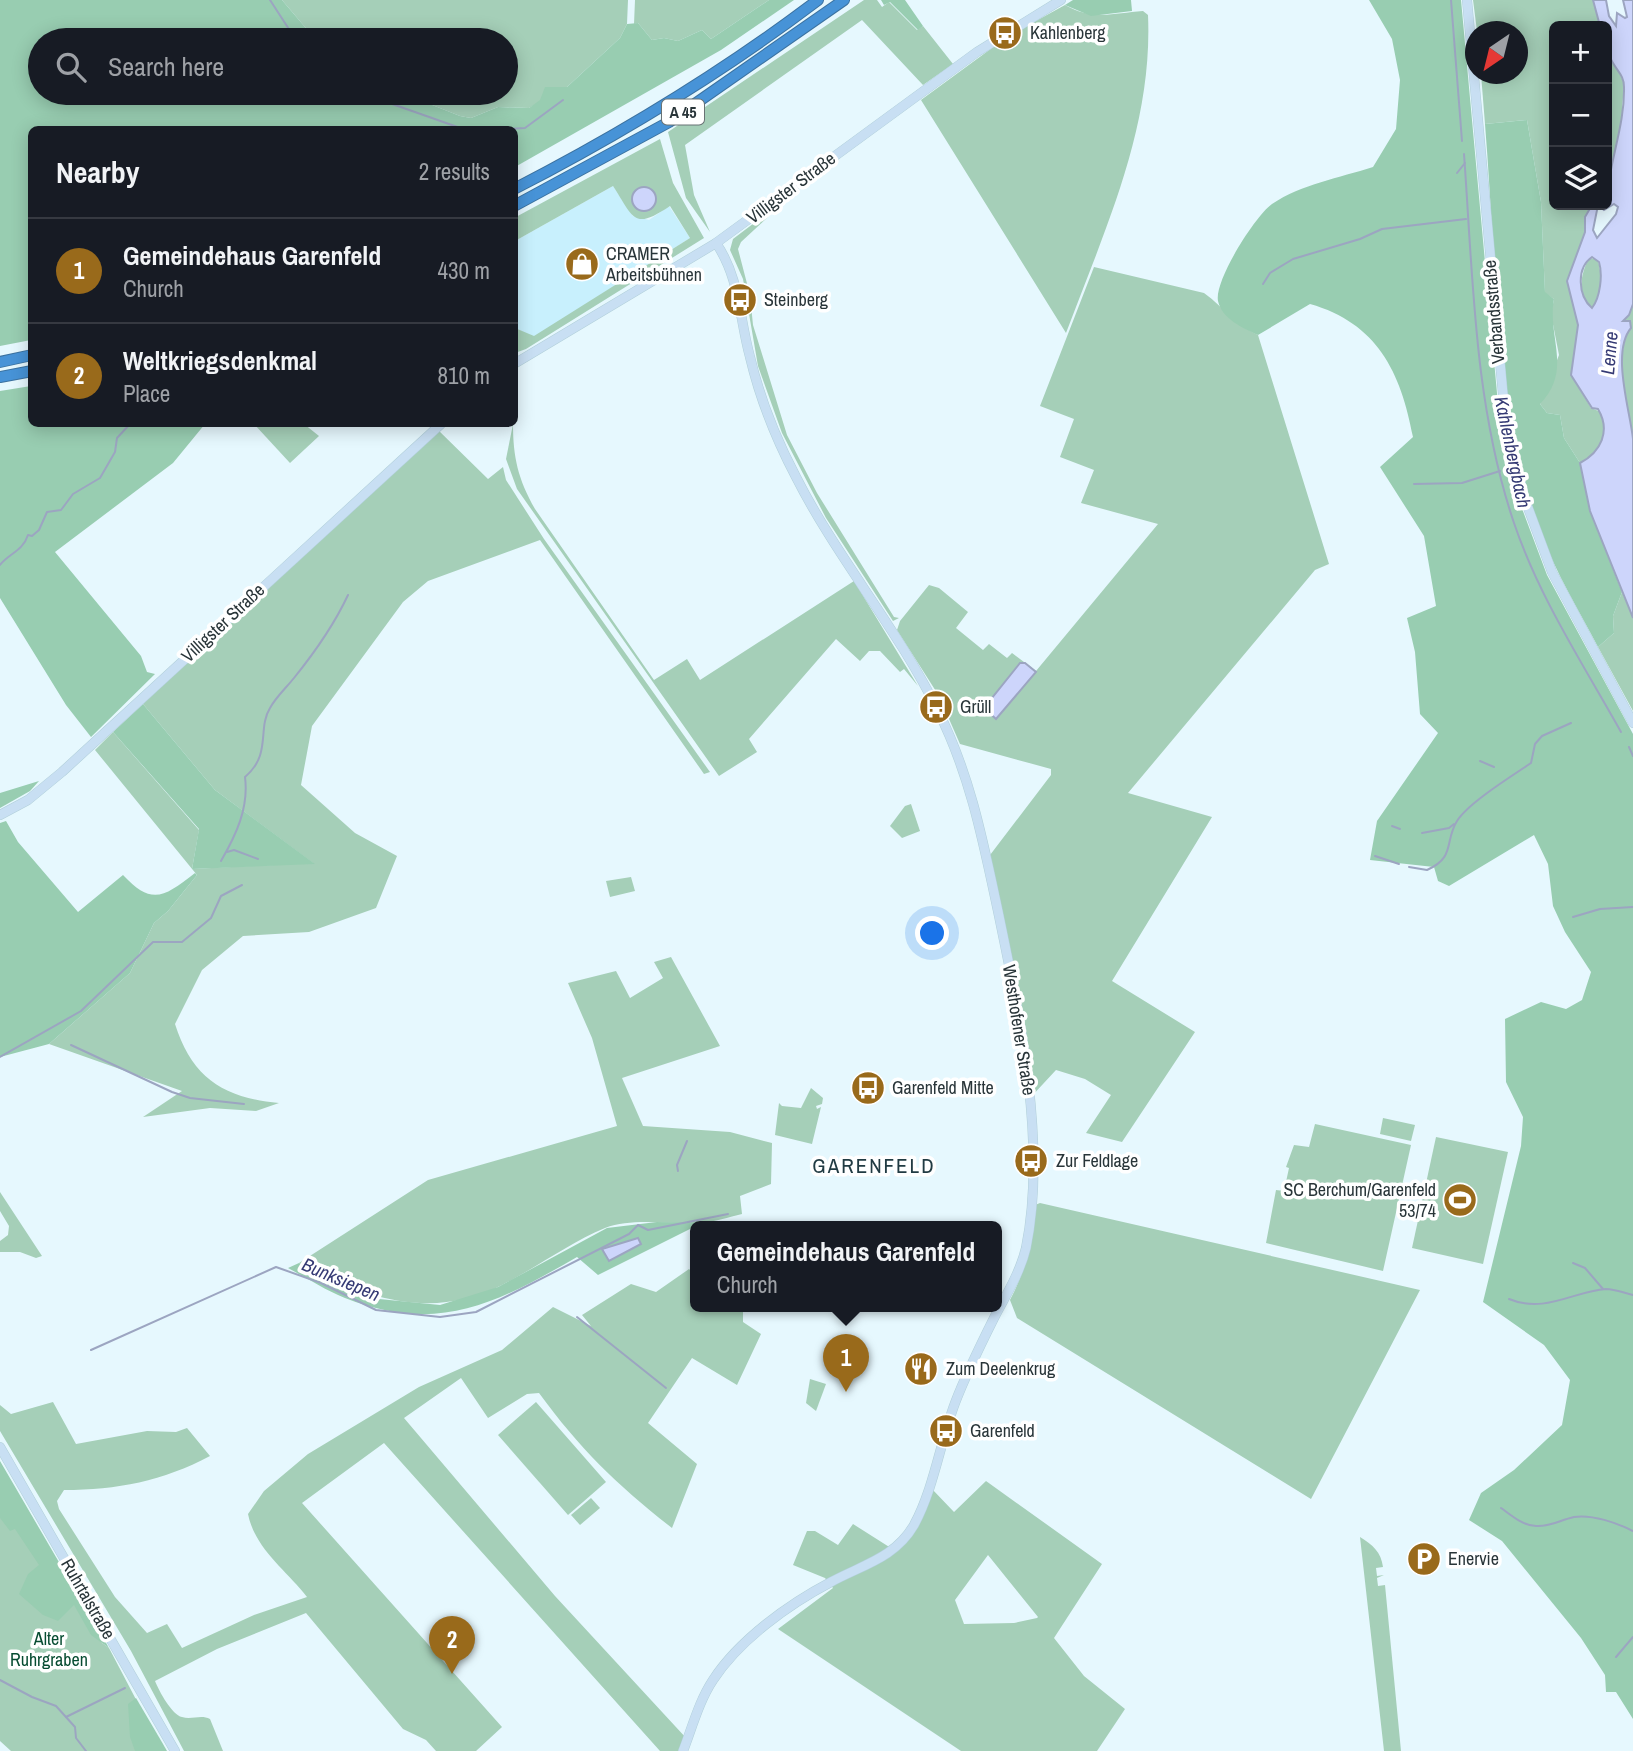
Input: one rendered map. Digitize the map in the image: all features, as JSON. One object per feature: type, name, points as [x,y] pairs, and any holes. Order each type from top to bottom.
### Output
[{"type":"highway","name":"A 45","points":[[518,186],[680,95],[760,44],[818,0]]},
{"type":"highway","name":"A 45","points":[[518,204],[669,122],[844,0]]},
{"type":"highway","points":[[0,362],[28,356]]},
{"type":"highway","points":[[0,377],[28,372]]},
{"type":"main road","name":"Villigster Straße","points":[[518,362],[716,243],[977,52],[1061,0]]},
{"type":"main road","name":"Verbandsstraße","points":[[1467,0],[1497,346],[1508,429],[1524,497],[1552,572],[1633,723]]},
{"type":"main road","name":"Westhofener Straße","points":[[716,243],[736,284],[751,362],[778,440],[812,505],[936,707],[966,778],[987,859],[1023,1040],[1031,1124],[1028,1236],[1019,1269],[1002,1303]]},
{"type":"main road","name":"Villigster Straße","points":[[0,816],[28,800],[62,772],[438,427]]},
{"type":"main road","name":"Westhofener Straße","points":[[682,1751],[710,1684],[730,1660],[796,1604],[830,1582],[894,1550],[910,1531],[923,1504],[967,1372],[997,1312]]},
{"type":"main road","name":"Ruhrtalstraße","points":[[0,1447],[175,1751]]},
{"type":"shaded area","name":"CRAMER Arbeitsbühnen","points":[[613,186],[633,216],[649,220],[669,206],[690,238],[534,337],[518,329],[518,239]]},
{"type":"green space","points":[[0,0],[282,0],[306,28],[28,28],[28,105],[432,105],[471,118],[498,107],[529,108],[540,100],[545,87],[567,87],[620,38],[627,24],[638,23],[652,40],[664,38],[678,41],[702,30],[711,39],[769,0],[794,0],[721,50],[518,165],[518,126],[28,126],[28,341],[0,346]]},
{"type":"green space","points":[[282,0],[628,0],[627,24],[620,38],[567,87],[529,108],[498,107],[471,118],[432,105],[518,105],[518,28],[306,28]]},
{"type":"green space","points":[[635,0],[769,0],[711,39],[702,30],[678,41],[664,38],[652,40],[638,23],[634,24]]},
{"type":"green space","points":[[864,0],[877,0],[882,7],[889,2],[917,30],[923,26],[953,64],[923,85],[862,20],[685,145],[694,195],[710,232],[686,198],[668,132]]},
{"type":"green space","points":[[881,0],[905,0],[923,26],[918,30],[890,2],[884,5]]},
{"type":"green space","points":[[1073,0],[1131,0],[1132,11],[1091,16],[1065,5]]},
{"type":"green space","points":[[1369,0],[1461,0],[1465,84],[1469,84],[1499,415],[1518,498],[1547,575],[1633,734],[1633,1719],[1616,1692],[1606,1692],[1605,1675],[1581,1638],[1502,1541],[1469,1520],[1481,1493],[1514,1470],[1562,1425],[1570,1380],[1544,1345],[1483,1302],[1521,1146],[1523,1117],[1506,1082],[1505,1019],[1541,1002],[1566,1009],[1582,1000],[1591,972],[1565,932],[1553,906],[1548,864],[1534,835],[1449,886],[1438,881],[1434,867],[1370,860],[1377,821],[1438,733],[1420,714],[1415,652],[1407,618],[1436,606],[1424,536],[1380,467],[1413,437],[1408,413],[1393,371],[1382,353],[1369,337],[1353,324],[1310,304],[1258,335],[1228,318],[1218,301],[1218,292],[1229,265],[1246,235],[1272,204],[1296,191],[1373,167],[1396,129],[1400,80],[1392,39]]},
{"type":"green space","points":[[1473,0],[1593,0],[1599,21],[1549,21],[1549,210],[1589,210],[1585,217],[1585,232],[1567,281],[1578,325],[1571,375],[1591,408],[1601,412],[1604,428],[1598,448],[1580,463],[1564,438],[1560,415],[1547,413],[1540,404],[1559,355],[1551,314],[1554,299],[1545,293],[1541,202],[1527,120],[1485,124],[1482,84],[1528,84],[1528,21],[1476,21]]},
{"type":"green space","points":[[1065,5],[1085,13],[1143,11],[1148,15],[1148,57],[1135,138],[1124,177],[1066,333],[921,100],[1007,37]]},
{"type":"green space","points":[[1612,58],[1624,83],[1620,139],[1612,166]]},
{"type":"green space","points":[[1527,120],[1541,202],[1545,292],[1554,299],[1557,353],[1555,379],[1540,404],[1547,413],[1560,415],[1564,438],[1580,463],[1590,511],[1622,592],[1613,616],[1614,633],[1598,647],[1560,577],[1541,533],[1514,435],[1506,383],[1499,331],[1485,124]]},
{"type":"green space","points":[[660,139],[673,183],[704,238],[518,352],[518,329],[534,336],[690,238],[670,206],[658,214],[641,219],[631,213],[613,186],[518,239],[518,216]]},
{"type":"green space","points":[[794,193],[741,242],[738,249],[750,295],[753,325],[787,435],[817,493],[894,617],[899,618],[893,621],[826,518],[782,433],[758,366],[743,279],[730,250],[733,239]]},
{"type":"green space","points":[[1589,258],[1597,259],[1600,277],[1599,291],[1592,308],[1582,291],[1584,271]]},
{"type":"green space","points":[[1094,267],[1204,293],[1235,320],[1258,335],[1329,564],[1315,570],[1128,793],[1212,817],[1112,981],[1195,1032],[1122,1142],[1086,1133],[1111,1095],[1085,1079],[1056,1070],[1030,1098],[987,859],[1051,775],[1051,769],[960,744],[939,696],[897,630],[900,621],[929,585],[939,588],[968,612],[956,628],[983,650],[989,644],[1007,658],[1012,653],[1036,671],[1158,524],[1081,503],[1094,470],[1060,457],[1074,419],[1040,406]]},
{"type":"green space","points":[[1633,304],[1633,439],[1622,366],[1626,338],[1631,328],[1630,322],[1622,320],[1629,315]]},
{"type":"green space","points":[[28,386],[28,427],[203,427],[173,463],[55,552],[141,656],[147,672],[155,674],[91,737],[66,705],[0,598],[0,391]]},
{"type":"green space","points":[[257,427],[308,427],[319,436],[290,463]]},
{"type":"green space","points":[[513,427],[518,468],[524,488],[535,509],[654,680],[687,659],[700,680],[854,581],[918,686],[904,669],[900,672],[880,651],[869,651],[860,661],[836,639],[749,739],[757,752],[719,776],[517,489],[506,459]]},
{"type":"green space","points":[[436,428],[488,479],[503,467],[506,480],[544,539],[710,772],[704,774],[540,540],[428,581],[403,602],[312,726],[301,785],[355,833],[397,856],[376,908],[309,932],[243,936],[202,970],[175,1024],[191,1058],[213,1082],[242,1096],[279,1103],[256,1111],[210,1108],[143,1117],[182,1091],[49,1044],[130,973],[154,923],[168,911],[197,875],[192,869],[313,863],[215,790],[143,704]]},
{"type":"green space","points":[[1622,592],[1633,618],[1633,711],[1598,647],[1614,633],[1613,616]]},
{"type":"green space","points":[[143,704],[215,790],[315,864],[192,869],[199,829],[113,732]]},
{"type":"green space","points":[[113,732],[199,830],[192,869],[95,750]]},
{"type":"green space","points":[[39,781],[30,791],[0,808],[0,793]]},
{"type":"green space","points":[[911,804],[920,831],[902,838],[890,826],[905,806]]},
{"type":"green space","points":[[6,821],[18,842],[78,912],[123,875],[142,891],[158,895],[175,888],[195,873],[197,875],[168,911],[154,923],[130,973],[49,1044],[0,1057],[0,823]]},
{"type":"green space","points":[[631,877],[635,891],[610,897],[606,881]]},
{"type":"green space","points":[[671,957],[720,1046],[622,1078],[643,1126],[730,1132],[772,1143],[771,1184],[740,1196],[742,1214],[716,1221],[640,1222],[605,1228],[502,1285],[476,1296],[450,1302],[398,1301],[373,1295],[299,1263],[428,1180],[617,1126],[592,1038],[568,983],[616,971],[630,998],[663,978],[654,962]]},
{"type":"green space","points":[[811,1088],[823,1098],[822,1104],[816,1106],[817,1109],[821,1107],[812,1144],[775,1135],[779,1103],[782,1106],[801,1108]]},
{"type":"green space","points":[[1383,1118],[1415,1125],[1411,1141],[1380,1134]]},
{"type":"green space","points":[[1315,1124],[1411,1145],[1383,1271],[1266,1243],[1276,1190],[1284,1191],[1289,1168],[1286,1167],[1294,1145],[1309,1147]]},
{"type":"green space","name":"SC Berchum/Garenfeld 53/74","points":[[1436,1137],[1508,1152],[1483,1264],[1412,1248]]},
{"type":"green space","points":[[0,1192],[42,1256],[36,1258],[20,1252],[0,1252],[0,1241],[8,1235],[9,1226],[0,1211]]},
{"type":"green space","points":[[1040,1203],[1420,1290],[1311,1499],[1017,1318],[1010,1300],[1028,1254],[1035,1205]]},
{"type":"green space","points":[[657,1222],[690,1223],[690,1229],[598,1275],[577,1257],[493,1300],[466,1309],[439,1313],[410,1314],[379,1309],[338,1295],[288,1268],[299,1263],[337,1283],[379,1299],[440,1305],[498,1287],[607,1228]]},
{"type":"green space","points":[[689,1269],[690,1312],[743,1312],[743,1322],[761,1334],[737,1385],[692,1358],[648,1423],[697,1464],[672,1528],[600,1465],[569,1432],[539,1393],[527,1394],[488,1418],[461,1378],[404,1418],[555,1596],[687,1739],[683,1751],[660,1751],[384,1443],[302,1503],[502,1727],[476,1751],[436,1751],[426,1740],[403,1729],[306,1613],[217,1649],[155,1681],[166,1702],[178,1715],[210,1719],[223,1751],[184,1751],[131,1651],[0,1431],[0,1405],[11,1414],[53,1402],[76,1444],[147,1431],[176,1432],[187,1428],[210,1456],[157,1478],[121,1486],[64,1490],[57,1501],[59,1509],[115,1597],[147,1633],[167,1624],[182,1648],[254,1615],[307,1597],[264,1549],[248,1514],[264,1491],[308,1454],[419,1387],[502,1350],[553,1307],[591,1326],[582,1315],[631,1284],[656,1292]]},
{"type":"green space","points":[[810,1379],[826,1384],[816,1411],[806,1403]]},
{"type":"green space","points":[[536,1402],[606,1482],[568,1515],[498,1435]]},
{"type":"green space","points":[[0,1461],[109,1648],[91,1635],[74,1605],[58,1621],[43,1615],[19,1594],[28,1574],[39,1565],[15,1529],[10,1531],[0,1518]]},
{"type":"green space","name":"Alter Ruhrgraben","points":[[0,1465],[102,1643],[109,1648],[163,1751],[11,1751],[0,1741]]},
{"type":"green space","points":[[986,1481],[1102,1564],[1054,1638],[1084,1676],[1125,1709],[1097,1751],[961,1751],[778,1629],[833,1588],[825,1578],[793,1565],[807,1531],[815,1531],[838,1545],[853,1524],[894,1550],[932,1489],[954,1512]],"holes":[[[988,1555],[1038,1617],[1014,1623],[964,1624],[955,1600]]]},
{"type":"green space","points":[[591,1498],[600,1508],[580,1525],[571,1515]]},
{"type":"green space","points":[[1360,1537],[1376,1549],[1383,1567],[1376,1568],[1377,1576],[1384,1575],[1377,1578],[1378,1586],[1385,1585],[1401,1751],[1384,1751]]},
{"type":"green space","points":[[136,1698],[167,1751],[135,1751],[130,1737],[128,1704]]},
{"type":"water","name":"Lenne","points":[[1593,0],[1606,0],[1609,16],[1616,26],[1617,13],[1627,17],[1623,0],[1633,0],[1633,304],[1629,315],[1623,321],[1630,321],[1631,328],[1625,338],[1622,366],[1633,439],[1633,618],[1590,511],[1580,463],[1598,447],[1604,433],[1604,425],[1598,409],[1592,408],[1571,375],[1578,325],[1567,281],[1585,232],[1585,217],[1589,210],[1597,210],[1593,230],[1597,238],[1616,214],[1618,207],[1612,205],[1612,166],[1624,102],[1624,83],[1613,63],[1612,21],[1599,21]],"holes":[[[1592,257],[1599,262],[1600,286],[1592,308],[1584,297],[1581,275]]]},
{"type":"water","points":[[644,187],[653,190],[656,199],[653,208],[644,211],[635,208],[632,199],[635,190]]},
{"type":"water","points":[[1020,663],[1025,663],[1036,672],[996,719],[984,708]]},
{"type":"water","points":[[638,1238],[641,1244],[609,1261],[602,1249]]},
{"type":"waterway","name":"Kahlenbergbach","points":[[270,0],[288,28]]},
{"type":"waterway","name":"Kahlenbergbach","points":[[1451,0],[1462,141]]},
{"type":"waterway","name":"Kahlenbergbach","points":[[518,128],[525,128],[563,100]]},
{"type":"waterway","name":"Kahlenbergbach","points":[[395,105],[455,126]]},
{"type":"waterway","name":"Kahlenbergbach","points":[[1464,154],[1477,340],[1483,387],[1501,478],[1514,523],[1536,577],[1621,732]]},
{"type":"waterway","points":[[1457,173],[1465,163]]},
{"type":"waterway","points":[[1263,284],[1270,273],[1293,259],[1360,239],[1382,229],[1466,219]]},
{"type":"waterway","points":[[0,565],[23,545],[28,535],[32,536],[39,530],[47,512],[61,510],[73,494],[100,478],[115,452],[117,438],[127,427]]},
{"type":"waterway","points":[[1414,484],[1462,483],[1500,471]]},
{"type":"waterway","points":[[221,861],[240,821],[245,800],[245,777],[261,751],[266,716],[275,700],[317,648],[348,595]]},
{"type":"waterway","points":[[1409,867],[1427,870],[1442,860],[1453,829],[1463,814],[1491,790],[1531,763],[1535,744],[1542,736],[1571,723]]},
{"type":"waterway","name":"Kahlenbergbach","points":[[1629,747],[1633,756]]},
{"type":"waterway","points":[[1480,761],[1494,767]]},
{"type":"waterway","points":[[1422,833],[1449,828],[1454,824]]},
{"type":"waterway","points":[[1392,826],[1400,829]]},
{"type":"waterway","points":[[227,852],[234,850],[258,859]]},
{"type":"waterway","points":[[1375,856],[1399,864]]},
{"type":"waterway","points":[[0,1057],[81,1011],[153,942],[182,942],[211,918],[221,896],[242,885]]},
{"type":"waterway","points":[[1573,917],[1600,909],[1633,907]]},
{"type":"waterway","points":[[71,1045],[172,1092],[190,1098],[244,1104]]},
{"type":"waterway","points":[[678,1171],[677,1165],[687,1141]]},
{"type":"waterway","name":"Bunksiepen","points":[[693,1221],[728,1214]]},
{"type":"waterway","name":"Bunksiepen","points":[[91,1350],[276,1267],[321,1283],[376,1310],[440,1317],[476,1312],[629,1234],[638,1225],[648,1230],[690,1222]]},
{"type":"waterway","points":[[1573,1263],[1585,1268],[1603,1289]]},
{"type":"waterway","points":[[1509,1299],[1522,1303],[1547,1303],[1606,1289],[1633,1295]]},
{"type":"waterway","points":[[577,1317],[666,1388]]},
{"type":"waterway","points":[[1501,1508],[1531,1526],[1574,1517],[1589,1517],[1612,1522],[1633,1531]]},
{"type":"waterway","points":[[1616,1657],[1633,1637]]},
{"type":"waterway","name":"Alter Ruhrgraben","points":[[0,1680],[56,1706],[75,1727],[76,1738],[86,1751]]},
{"type":"waterway","points":[[66,1717],[125,1688]]},
{"type":"place","name":"Kahlenberg","points":[[1005,33]]},
{"type":"place","name":"CRAMER Arbeitsbühnen","points":[[582,264]]},
{"type":"place","name":"Steinberg","points":[[740,300]]},
{"type":"place","name":"Grüll","points":[[936,707]]},
{"type":"place","name":"Garenfeld Mitte","points":[[868,1088]]},
{"type":"place","name":"Zur Feldlage","points":[[1031,1161]]},
{"type":"place","name":"SC Berchum/Garenfeld 53/74","points":[[1460,1200]]},
{"type":"place","name":"Zum Deelenkrug","points":[[921,1369]]},
{"type":"place","name":"Gemeindehaus Garenfeld","points":[[846,1392]]},
{"type":"place","name":"Garenfeld","points":[[946,1431]]},
{"type":"place","name":"Enervie","points":[[1424,1559]]},
{"type":"place","name":"Weltkriegsdenkmal","points":[[452,1674]]},
{"type":"district","name":"GARENFELD","points":[[874,1166]]}]
